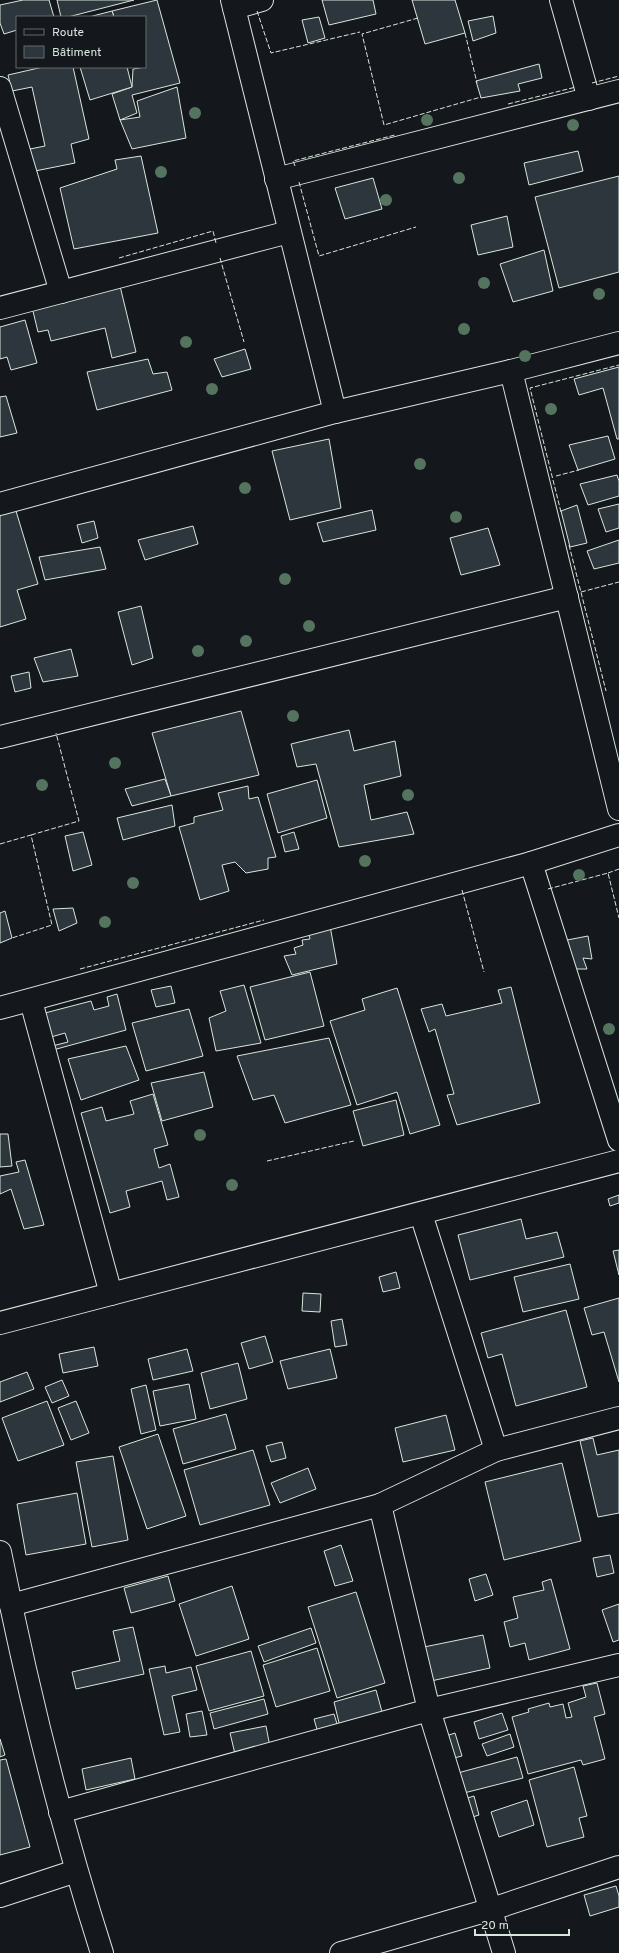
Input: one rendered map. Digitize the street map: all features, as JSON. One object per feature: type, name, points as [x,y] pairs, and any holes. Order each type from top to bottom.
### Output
[{"type":"street","points":[[262,0],[233,4],[335,412]]},
{"type":"street","points":[[561,0],[589,99]]},
{"type":"street","points":[[0,88],[61,292]]},
{"type":"street","points":[[276,179],[619,91]]},
{"type":"street","points":[[0,308],[289,232]]},
{"type":"street","points":[[0,504],[335,412],[511,371],[619,343]]},
{"type":"street","points":[[511,371],[619,809]]},
{"type":"street","points":[[0,737],[567,597]]},
{"type":"street","points":[[0,1008],[31,1001],[531,863],[619,835]]},
{"type":"street","points":[[531,863],[619,1140]]},
{"type":"street","points":[[31,1001],[112,1294]]},
{"type":"street","points":[[0,1323],[422,1214],[619,1161]]},
{"type":"street","points":[[422,1214],[496,1450]]},
{"type":"street","points":[[10,1605],[380,1506],[496,1450],[619,1418]]},
{"type":"street","points":[[380,1506],[429,1710],[492,1909],[504,1953]]},
{"type":"street","points":[[0,1552],[10,1605],[60,1812],[76,1871],[102,1953]]},
{"type":"street","points":[[60,1812],[429,1710],[619,1664]]},
{"type":"street","points":[[341,1953],[492,1909],[619,1867]]},
{"type":"street","points":[[0,1896],[76,1871]]},
{"type":"building","points":[[23,0],[49,0],[54,16],[16,16],[16,30],[4,34],[0,23],[0,5]]},
{"type":"building","points":[[57,0],[134,0],[72,16],[61,16]]},
{"type":"building","points":[[157,0],[180,83],[132,95],[137,113],[120,120],[112,94],[132,87],[133,69],[146,68],[146,16],[114,16],[112,11]]},
{"type":"building","points":[[322,0],[373,0],[376,14],[329,25]]},
{"type":"building","points":[[412,0],[455,0],[465,33],[425,44]]},
{"type":"building","points":[[112,11],[114,16],[93,16]]},
{"type":"building","points":[[493,16],[496,33],[473,41],[468,21]]},
{"type":"building","points":[[319,17],[325,38],[308,43],[302,20]]},
{"type":"building","points":[[539,64],[542,78],[518,84],[520,91],[481,98],[476,81]]},
{"type":"building","points":[[39,68],[73,68],[89,139],[71,144],[75,163],[35,171],[30,149],[45,146],[32,87],[12,91],[8,75]]},
{"type":"building","points":[[80,68],[127,68],[132,87],[90,100]]},
{"type":"building","points":[[177,87],[186,138],[132,149],[120,120],[140,117],[137,101]]},
{"type":"building","points":[[578,151],[583,171],[529,185],[524,163]]},
{"type":"building","points":[[141,156],[158,233],[74,249],[60,188],[117,169],[115,160]]},
{"type":"building","points":[[619,176],[619,272],[559,288],[535,197]]},
{"type":"building","points":[[373,178],[382,209],[345,219],[335,188]]},
{"type":"building","points":[[507,216],[513,247],[478,255],[471,225]]},
{"type":"building","points":[[544,250],[553,291],[513,302],[500,264]]},
{"type":"building","points":[[120,286],[136,352],[112,358],[105,328],[51,341],[48,330],[38,332],[32,307]]},
{"type":"building","points":[[25,320],[37,363],[11,370],[7,357],[0,359],[0,327]]},
{"type":"building","points":[[245,349],[251,369],[222,377],[214,359]]},
{"type":"building","points":[[148,359],[153,374],[167,372],[172,390],[97,410],[87,372]]},
{"type":"building","points":[[619,367],[619,439],[617,439],[603,388],[579,395],[574,379]]},
{"type":"building","points":[[6,396],[17,433],[0,437],[0,397]]},
{"type":"building","points":[[608,436],[615,459],[578,470],[569,445]]},
{"type":"building","points":[[329,439],[341,508],[290,520],[272,451]]},
{"type":"building","points":[[617,475],[619,481],[619,496],[588,505],[580,484]]},
{"type":"building","points":[[13,501],[38,584],[17,590],[26,619],[0,627],[0,505]]},
{"type":"building","points":[[619,504],[619,528],[606,532],[598,509]]},
{"type":"building","points":[[577,505],[587,543],[570,547],[561,511]]},
{"type":"building","points":[[372,510],[376,530],[323,542],[317,523]]},
{"type":"building","points":[[94,521],[98,538],[82,543],[77,525]]},
{"type":"building","points":[[193,526],[198,544],[145,560],[138,540]]},
{"type":"building","points":[[488,528],[500,565],[461,575],[450,538]]},
{"type":"building","points":[[619,540],[619,563],[594,569],[587,551]]},
{"type":"building","points":[[100,547],[106,569],[45,580],[39,557]]},
{"type":"building","points":[[141,606],[153,658],[132,665],[118,612]]},
{"type":"building","points":[[71,649],[78,676],[43,682],[34,658]]},
{"type":"building","points":[[29,672],[31,688],[15,692],[11,676]]},
{"type":"building","points":[[241,711],[259,775],[171,796],[152,733]]},
{"type":"building","points":[[349,730],[354,751],[395,741],[401,776],[364,785],[371,820],[407,812],[414,834],[339,847],[316,764],[297,767],[291,744]]},
{"type":"building","points":[[165,779],[171,796],[132,806],[125,789]]},
{"type":"building","points":[[317,780],[327,818],[278,833],[267,794]]},
{"type":"building","points":[[248,786],[249,799],[258,797],[276,857],[268,858],[268,869],[246,873],[235,862],[222,865],[229,891],[200,900],[179,827],[194,823],[194,817],[223,810],[218,793]]},
{"type":"building","points":[[172,805],[175,826],[123,840],[117,818]]},
{"type":"building","points":[[83,832],[92,865],[73,871],[65,836]]},
{"type":"building","points":[[294,832],[299,849],[285,852],[281,836]]},
{"type":"building","points":[[73,908],[77,923],[59,931],[53,909]]},
{"type":"building","points":[[5,911],[12,938],[0,943],[0,913]]},
{"type":"building","points":[[330,926],[337,964],[292,975],[284,956],[296,954],[294,948],[303,945],[302,940],[310,939],[308,931]]},
{"type":"building","points":[[588,936],[592,959],[583,958],[587,969],[571,969],[562,941]]},
{"type":"building","points":[[310,972],[324,1026],[265,1040],[250,987]]},
{"type":"building","points":[[244,985],[261,1043],[216,1051],[209,1018],[226,1011],[220,991]]},
{"type":"building","points":[[171,986],[175,1003],[156,1007],[151,990]]},
{"type":"building","points":[[511,987],[540,1103],[457,1125],[447,1095],[454,1094],[435,1029],[429,1032],[421,1009],[442,1004],[446,1016],[502,1003],[498,990]]},
{"type":"building","points":[[397,988],[440,1125],[410,1134],[397,1092],[357,1105],[330,1021],[365,1010],[362,999]]},
{"type":"building","points":[[117,994],[126,1030],[53,1050],[52,1046],[68,1042],[65,1033],[51,1037],[45,1013],[91,1001],[94,1010],[109,1006],[107,997]]},
{"type":"building","points":[[189,1009],[203,1056],[146,1071],[132,1023]]},
{"type":"building","points":[[329,1038],[351,1105],[285,1123],[274,1095],[253,1100],[237,1056]]},
{"type":"building","points":[[126,1046],[139,1080],[81,1100],[68,1059]]},
{"type":"building","points":[[204,1072],[213,1107],[162,1121],[151,1083]]},
{"type":"building","points":[[153,1094],[168,1145],[154,1149],[159,1168],[170,1164],[179,1197],[167,1200],[162,1181],[126,1191],[130,1207],[110,1213],[81,1113],[102,1107],[106,1121],[134,1114],[130,1101]]},
{"type":"building","points":[[396,1100],[404,1135],[363,1146],[353,1111]]},
{"type":"building","points":[[0,1134],[8,1134],[12,1166],[0,1167]]},
{"type":"building","points":[[25,1160],[44,1225],[24,1229],[11,1189],[0,1194],[0,1176],[19,1172],[16,1162]]},
{"type":"building","points":[[619,1195],[619,1203],[610,1206],[608,1199]]},
{"type":"building","points":[[521,1219],[526,1239],[557,1232],[564,1257],[470,1280],[458,1235]]},
{"type":"building","points":[[619,1250],[619,1275],[613,1251]]},
{"type":"building","points":[[570,1264],[579,1299],[523,1312],[514,1277]]},
{"type":"building","points":[[396,1272],[400,1288],[383,1292],[379,1277]]},
{"type":"building","points":[[303,1293],[321,1294],[320,1312],[302,1311]]},
{"type":"building","points":[[619,1298],[619,1382],[604,1332],[592,1335],[584,1308]]},
{"type":"building","points":[[566,1310],[587,1387],[516,1406],[502,1354],[488,1358],[481,1333]]},
{"type":"building","points":[[342,1319],[347,1345],[335,1347],[331,1321]]},
{"type":"building","points":[[265,1336],[273,1362],[249,1369],[241,1343]]},
{"type":"building","points":[[94,1347],[98,1366],[63,1373],[59,1354]]},
{"type":"building","points":[[187,1349],[193,1371],[153,1380],[148,1359]]},
{"type":"building","points":[[330,1349],[337,1378],[288,1389],[280,1361]]},
{"type":"building","points":[[238,1363],[247,1399],[210,1409],[201,1373]]},
{"type":"building","points":[[27,1372],[34,1389],[0,1402],[0,1382]]},
{"type":"building","points":[[62,1380],[69,1396],[52,1403],[45,1387]]},
{"type":"building","points":[[189,1384],[196,1419],[160,1426],[153,1391]]},
{"type":"building","points":[[146,1385],[156,1430],[141,1434],[131,1389]]},
{"type":"building","points":[[47,1401],[64,1445],[18,1461],[2,1418]]},
{"type":"building","points":[[76,1401],[89,1433],[71,1440],[58,1408]]},
{"type":"building","points":[[226,1414],[236,1449],[183,1464],[173,1429]]},
{"type":"building","points":[[446,1415],[455,1450],[403,1462],[395,1428]]},
{"type":"building","points":[[158,1434],[186,1516],[147,1529],[119,1447]]},
{"type":"building","points":[[593,1438],[597,1455],[619,1450],[619,1513],[598,1517],[580,1441]]},
{"type":"building","points":[[282,1442],[286,1458],[271,1462],[266,1446]]},
{"type":"building","points":[[253,1450],[270,1505],[200,1525],[184,1470]]},
{"type":"building","points":[[113,1456],[128,1540],[92,1547],[76,1462]]},
{"type":"building","points":[[562,1463],[581,1541],[504,1560],[485,1482]]},
{"type":"building","points":[[308,1468],[316,1489],[280,1503],[271,1483]]},
{"type":"building","points":[[77,1493],[86,1544],[26,1555],[17,1504]]},
{"type":"building","points":[[341,1545],[353,1581],[335,1586],[324,1551]]},
{"type":"building","points":[[610,1555],[614,1573],[597,1577],[593,1558]]},
{"type":"building","points":[[486,1574],[493,1595],[475,1601],[469,1579]]},
{"type":"building","points":[[168,1576],[175,1601],[131,1613],[124,1588]]},
{"type":"building","points":[[551,1579],[570,1649],[529,1660],[525,1643],[510,1647],[504,1622],[518,1618],[513,1597],[544,1590],[542,1582]]},
{"type":"building","points":[[232,1586],[249,1639],[196,1656],[179,1604]]},
{"type":"building","points":[[356,1592],[385,1683],[337,1698],[308,1607]]},
{"type":"building","points":[[619,1604],[619,1640],[613,1642],[602,1610]]},
{"type":"building","points":[[133,1627],[144,1674],[76,1689],[72,1672],[120,1661],[113,1631]]},
{"type":"building","points":[[311,1628],[316,1643],[264,1662],[258,1646]]},
{"type":"building","points":[[483,1635],[490,1668],[431,1681],[424,1647]]},
{"type":"building","points":[[317,1648],[330,1691],[276,1707],[263,1665]]},
{"type":"building","points":[[251,1651],[264,1696],[209,1711],[196,1666]]},
{"type":"building","points":[[165,1666],[166,1673],[191,1667],[197,1690],[172,1696],[180,1732],[164,1735],[149,1669]]},
{"type":"building","points":[[597,1683],[605,1714],[594,1717],[605,1759],[583,1765],[581,1760],[528,1774],[512,1717],[529,1712],[528,1709],[549,1703],[550,1707],[563,1704],[566,1718],[572,1717],[568,1703],[586,1697],[583,1686]]},
{"type":"building","points":[[376,1690],[384,1719],[341,1731],[334,1702]]},
{"type":"building","points":[[264,1699],[268,1714],[214,1729],[210,1713]]},
{"type":"building","points":[[202,1711],[207,1735],[190,1737],[186,1714]]},
{"type":"building","points":[[502,1713],[508,1730],[479,1739],[474,1722]]},
{"type":"building","points":[[334,1714],[338,1727],[318,1733],[314,1719]]},
{"type":"building","points":[[266,1726],[270,1747],[235,1754],[230,1733]]},
{"type":"building","points":[[455,1733],[462,1756],[450,1759],[443,1737]]},
{"type":"building","points":[[510,1734],[514,1747],[487,1756],[482,1744]]},
{"type":"building","points":[[0,1739],[5,1755],[0,1757]]},
{"type":"building","points":[[517,1757],[523,1778],[460,1794],[454,1774]]},
{"type":"building","points":[[131,1758],[135,1779],[86,1790],[82,1769]]},
{"type":"building","points":[[6,1759],[30,1847],[0,1855],[0,1760]]},
{"type":"building","points":[[574,1767],[587,1816],[579,1818],[584,1837],[547,1847],[529,1780]]},
{"type":"building","points":[[474,1796],[479,1815],[466,1819],[461,1800]]},
{"type":"building","points":[[527,1800],[534,1825],[499,1837],[491,1812]]},
{"type":"building","points":[[616,1886],[619,1896],[619,1907],[590,1916],[584,1895]]},
{"type":"fence","points":[[257,11],[271,53],[360,32]]},
{"type":"fence","points":[[418,18],[362,34],[384,125],[481,97]]},
{"type":"fence","points":[[465,33],[477,83]]},
{"type":"fence","points":[[592,83],[619,76]]},
{"type":"fence","points":[[508,104],[576,87]]},
{"type":"fence","points":[[295,166],[293,161],[395,135]]},
{"type":"fence","points":[[299,182],[319,256],[416,227]]},
{"type":"fence","points":[[119,258],[213,231],[216,243]]},
{"type":"fence","points":[[220,258],[244,342]]},
{"type":"fence","points":[[561,512],[530,388],[619,365]]},
{"type":"fence","points":[[556,476],[579,470]]},
{"type":"fence","points":[[569,545],[606,691]]},
{"type":"fence","points":[[581,592],[619,582]]},
{"type":"fence","points":[[31,835],[79,821],[56,733]]},
{"type":"fence","points":[[0,844],[31,835],[52,925],[12,938]]},
{"type":"fence","points":[[608,873],[619,869]]},
{"type":"fence","points":[[548,889],[608,873],[619,918]]},
{"type":"fence","points":[[462,890],[484,972]]},
{"type":"fence","points":[[80,969],[264,920]]},
{"type":"fence","points":[[267,1161],[354,1141]]}]
